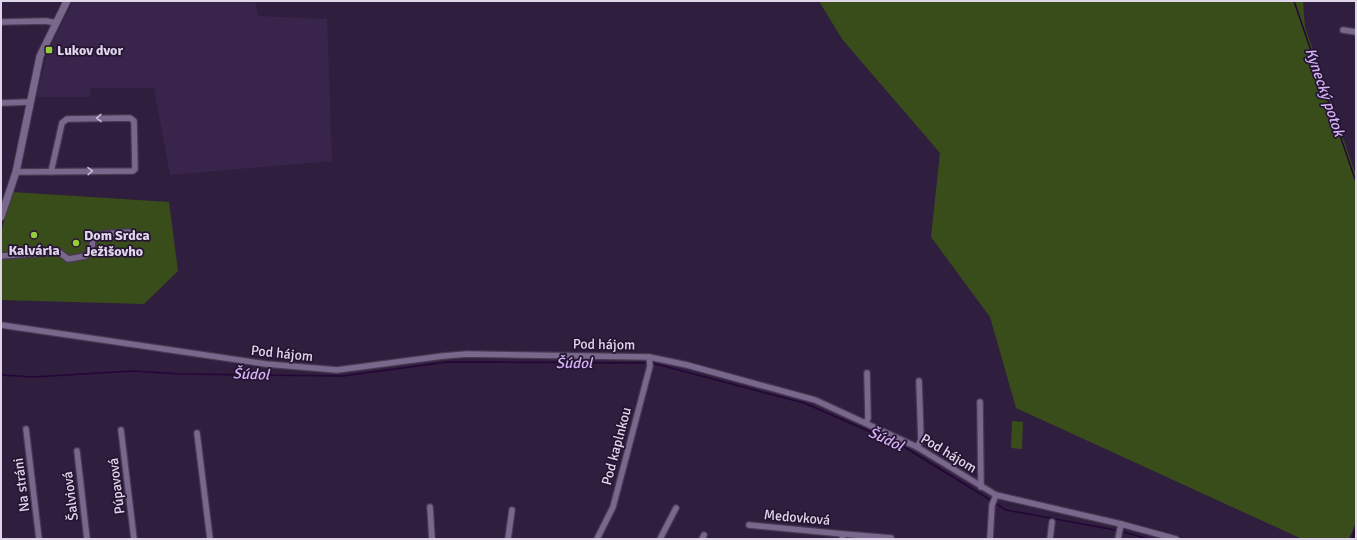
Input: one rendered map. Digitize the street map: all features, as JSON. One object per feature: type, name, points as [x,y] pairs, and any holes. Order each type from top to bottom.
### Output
[{"type":"street","points":[[1,217],[16,172],[40,56],[67,1]]},
{"type":"street","points":[[1,22],[46,20],[56,23]]},
{"type":"street","points":[[1344,30],[1356,32]]},
{"type":"street","points":[[1,104],[30,102]]},
{"type":"street","points":[[16,172],[51,172],[133,171],[135,169],[134,121],[130,118],[67,119],[62,123],[51,172]]},
{"type":"street","points":[[1,256],[59,252],[68,259],[86,256],[92,247],[94,238],[102,234],[128,232]]},
{"type":"street","name":"Pod hájom","points":[[1,325],[266,364],[337,370],[467,354],[650,361],[687,365],[814,400],[918,447],[981,487],[994,500],[1121,524],[1176,539]]},
{"type":"street","name":"Pod kaplnkou","points":[[598,539],[613,507],[650,361]]},
{"type":"street","points":[[866,423],[868,418],[867,373]]},
{"type":"street","points":[[918,447],[921,440],[920,381]]},
{"type":"street","points":[[980,402],[981,487]]},
{"type":"street","name":"Na stráni","points":[[26,429],[39,539]]},
{"type":"street","name":"Púpavová","points":[[122,430],[134,539]]},
{"type":"street","points":[[197,433],[210,539]]},
{"type":"street","name":"Šalviová","points":[[77,451],[87,539]]},
{"type":"street","points":[[990,539],[994,500]]},
{"type":"street","points":[[430,507],[432,539]]},
{"type":"street","points":[[660,539],[676,508]]},
{"type":"street","points":[[508,539],[512,510]]},
{"type":"street","points":[[1050,539],[1052,522]]},
{"type":"street","points":[[1118,539],[1121,524]]},
{"type":"street","name":"Medovková","points":[[749,525],[842,536],[891,538]]},
{"type":"shaded area","points":[[73,1],[255,1],[258,16],[327,19],[332,161],[170,175],[154,88],[91,88],[90,97],[36,97],[48,51]]},
{"type":"green space","points":[[819,1],[1303,1],[1305,27],[1356,176],[1356,522],[1349,539],[1302,539],[1016,408],[990,317],[931,237],[940,153],[842,39]]},
{"type":"green space","points":[[12,192],[169,202],[178,271],[144,304],[1,300],[1,232]]},
{"type":"green space","points":[[1012,421],[1023,422],[1022,449],[1011,448]]},
{"type":"waterway","name":"Kynecký potok","points":[[1294,1],[1356,182]]},
{"type":"waterway","name":"Šúdol","points":[[1,375],[33,377],[133,371],[181,374],[343,376],[447,362],[648,363]]},
{"type":"waterway","name":"Šúdol","points":[[652,363],[804,403],[901,445],[992,501]]},
{"type":"waterway","name":"Šúdol","points":[[995,503],[1006,510],[1115,530]]},
{"type":"waterway","name":"Kynecký potok","points":[[1352,539],[1356,528]]},
{"type":"waterway","name":"Šúdol","points":[[1124,532],[1148,539]]},
{"type":"place","name":"Lukov dvor","points":[[49,50]]},
{"type":"place","name":"Kalvária","points":[[34,235]]},
{"type":"place","name":"Dom Srdca Ježišovho","points":[[76,243]]}]
